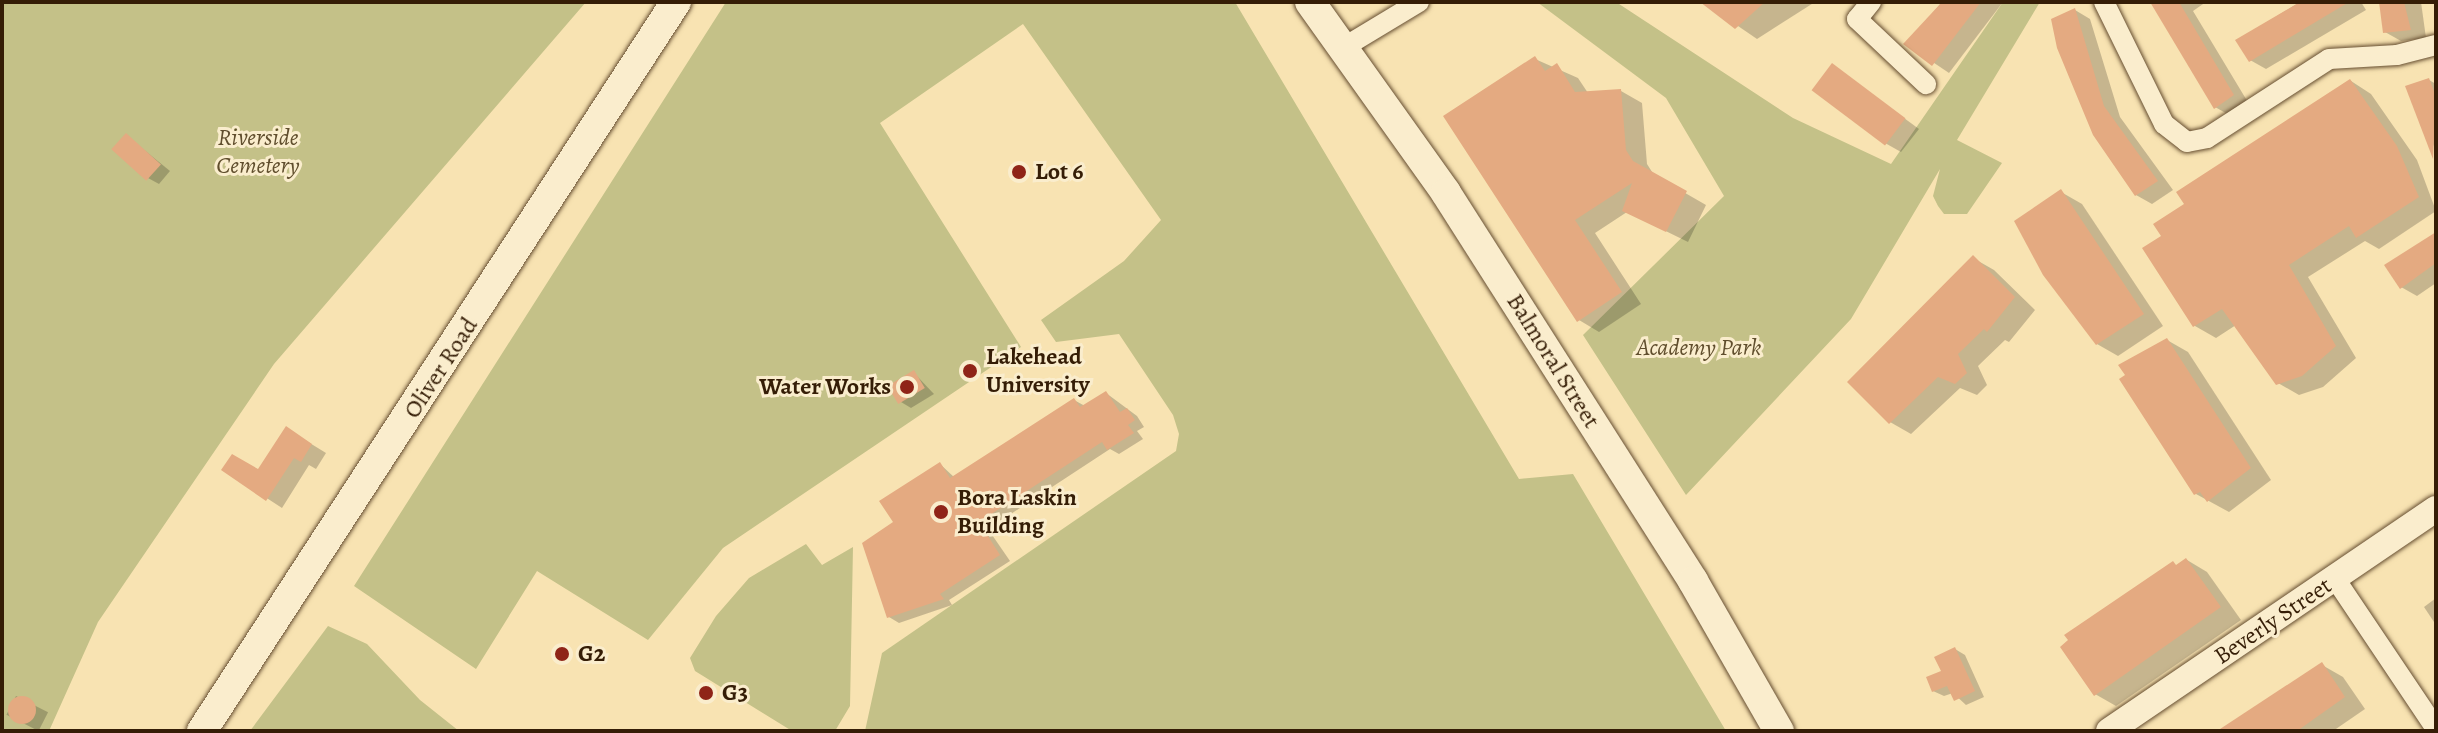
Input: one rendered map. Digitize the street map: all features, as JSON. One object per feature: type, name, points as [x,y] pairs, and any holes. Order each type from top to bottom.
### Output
[{"type":"main road","name":"Oliver Road","points":[[202,731],[676,2]]},
{"type":"main road","name":"Balmoral Street","points":[[1310,2],[1341,49],[1396,118],[1446,193],[1693,581],[1779,731]]},
{"type":"street","points":[[1341,49],[1419,2]]},
{"type":"street","points":[[1871,2],[1857,19],[1926,84]]},
{"type":"street","points":[[2104,2],[2164,124],[2187,142],[2207,138],[2329,59],[2397,55],[2436,45]]},
{"type":"street","name":"Beverly Street","points":[[2109,731],[2336,580],[2436,509]]},
{"type":"street","points":[[2336,580],[2436,729]]},
{"type":"green space","name":"Riverside Cemetery","points":[[2,2],[586,2],[274,364],[98,622],[49,731],[2,731]]},
{"type":"green space","name":"Lakehead University","points":[[726,2],[1235,2],[1519,479],[1573,474],[1726,731],[865,731],[882,653],[1176,451],[1179,434],[1173,415],[1119,334],[1056,342],[1041,320],[1124,261],[1161,220],[1023,24],[880,123],[1021,347],[723,548],[648,640],[537,571],[476,669],[354,586]]},
{"type":"green space","name":"Academy Park","points":[[1537,2],[1616,2],[1793,118],[1891,164],[2003,2],[2040,2],[1957,140],[2002,163],[1967,214],[1944,214],[1938,206],[1933,196],[1940,169],[1851,319],[1686,495],[1583,335],[1724,196],[1666,98]]},
{"type":"green space","points":[[806,544],[822,565],[853,547],[850,706],[835,731],[792,731],[695,671],[690,658],[716,616],[749,578]]},
{"type":"green space","points":[[328,626],[367,644],[420,700],[459,731],[250,731]]},
{"type":"building","points":[[1700,2],[1765,2],[1735,29]]},
{"type":"building","points":[[1942,2],[1981,2],[1932,66],[1903,44]]},
{"type":"building","points":[[2150,2],[2179,2],[2234,95],[2214,109]]},
{"type":"building","points":[[2300,2],[2349,2],[2249,62],[2235,40]]},
{"type":"building","points":[[2379,2],[2404,2],[2411,30],[2383,33]]},
{"type":"building","points":[[2075,8],[2104,106],[2158,181],[2135,196],[2093,135],[2057,48],[2051,19]]},
{"type":"building","points":[[1535,56],[1545,71],[1557,63],[1575,92],[1621,89],[1626,150],[1633,161],[1687,191],[1666,232],[1622,211],[1632,183],[1575,220],[1622,292],[1577,322],[1443,116]]},
{"type":"building","points":[[1832,63],[1905,118],[1885,146],[1812,90]]},
{"type":"building","points":[[2429,78],[2436,97],[2433,159],[2405,86]]},
{"type":"building","points":[[2350,79],[2397,146],[2419,197],[2356,238],[2349,226],[2289,265],[2336,346],[2302,376],[2276,385],[2222,309],[2193,327],[2142,248],[2161,236],[2153,224],[2184,204],[2176,192]]},
{"type":"building","points":[[126,133],[161,164],[146,181],[111,149]]},
{"type":"building","points":[[2061,189],[2144,314],[2096,345],[2043,275],[2014,221]]},
{"type":"building","points":[[2436,232],[2436,263],[2400,289],[2384,265]]},
{"type":"building","points":[[1973,255],[2015,297],[1987,332],[1984,329],[1958,354],[1967,373],[1955,384],[1938,377],[1889,424],[1847,382]]},
{"type":"building","points":[[2167,338],[2251,468],[2207,502],[2200,492],[2194,495],[2119,379],[2125,375],[2118,365]]},
{"type":"building","name":"Water Works","points":[[914,370],[925,388],[898,404],[887,386]]},
{"type":"building","name":"Bora Laskin Building","points":[[1106,391],[1120,412],[1127,408],[1135,420],[1128,425],[1134,433],[1107,450],[1102,442],[979,522],[1000,555],[940,594],[944,599],[887,618],[862,543],[893,522],[879,501],[940,462],[950,478],[1074,398],[1080,407]]},
{"type":"building","points":[[286,426],[312,444],[301,462],[294,458],[266,501],[221,470],[232,454],[258,469]]},
{"type":"building","points":[[2186,558],[2221,607],[2094,696],[2060,647],[2068,640],[2064,635],[2173,561],[2176,565]]},
{"type":"building","points":[[1955,647],[1975,691],[1954,701],[1947,686],[1932,692],[1926,677],[1941,671],[1934,657]]},
{"type":"building","points":[[2322,662],[2345,697],[2297,731],[2217,731]]},
{"type":"building","points":[[22,696],[32,700],[36,710],[32,720],[22,724],[12,720],[8,710],[12,700]]},
{"type":"place","name":"Lot 6","points":[[1019,172]]},
{"type":"place","name":"Lakehead University","points":[[970,371]]},
{"type":"place","name":"Water Works","points":[[907,387]]},
{"type":"place","name":"Bora Laskin Building","points":[[941,512]]},
{"type":"place","name":"G2","points":[[562,654]]},
{"type":"place","name":"G3","points":[[706,693]]}]
